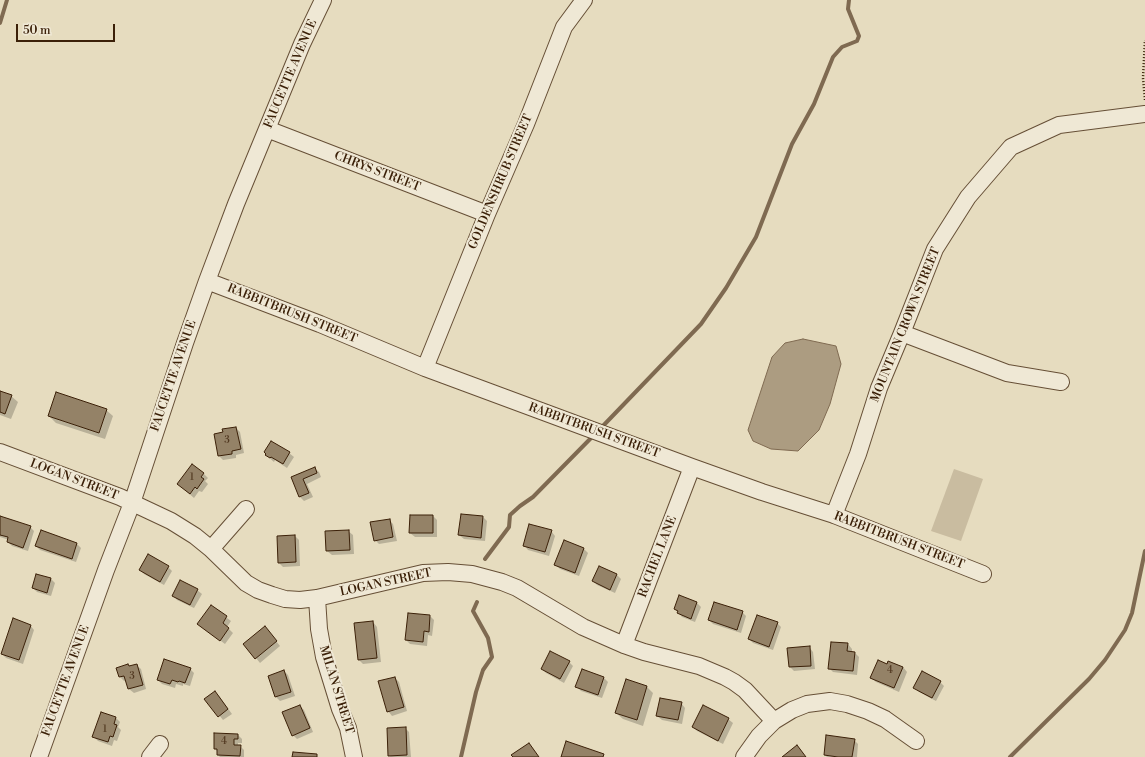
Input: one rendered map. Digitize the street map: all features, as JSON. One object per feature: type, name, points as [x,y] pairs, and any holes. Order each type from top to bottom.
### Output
[{"type":"street","name":"FAUCETTE AVENUE","points":[[39,757],[132,503],[185,343],[236,204],[302,44],[323,0]]},
{"type":"street","name":"GOLDENSHRUB STREET","points":[[425,368],[487,214],[526,124],[564,27],[584,0]]},
{"type":"street","name":"MOUNTAIN CROWN STREET","points":[[834,515],[858,454],[879,388],[935,250],[968,197],[1011,147],[1059,125],[1145,114]]},
{"type":"street","name":"CHRYS STREET","points":[[267,129],[487,214]]},
{"type":"street","name":"RABBITBRUSH STREET","points":[[208,281],[320,324],[425,368],[692,467],[762,492],[834,515],[983,574]]},
{"type":"street","points":[[902,333],[1008,373],[1061,382]]},
{"type":"street","name":"LOGAN STREET","points":[[0,452],[132,503],[170,522],[195,536],[211,549],[243,580],[258,590],[272,595],[285,599],[300,600],[317,598],[423,573],[448,572],[472,574],[502,582],[516,588],[583,627],[624,646],[699,666],[725,677],[745,690],[774,720]]},
{"type":"street","name":"RACHEL LANE","points":[[624,646],[692,467]]},
{"type":"street","points":[[211,549],[246,509]]},
{"type":"street","name":"MILAN STREET","points":[[317,598],[319,629],[324,657],[348,728],[354,757]]},
{"type":"street","points":[[744,757],[759,736],[774,720],[807,704],[830,701],[847,704],[868,711],[885,719],[916,741]]},
{"type":"path","points":[[1145,40],[1143,78],[1145,100]]},
{"type":"shaded area","points":[[803,339],[836,346],[841,364],[830,404],[819,430],[798,451],[771,449],[753,441],[748,430],[772,357],[785,343]]},
{"type":"shaded area","points":[[954,469],[983,479],[961,541],[931,531]]},
{"type":"building","points":[[0,391],[12,395],[5,414],[0,412]]},
{"type":"building","points":[[56,392],[107,409],[99,433],[48,416]]},
{"type":"building","points":[[236,427],[241,449],[232,451],[232,454],[218,456],[214,434],[223,432],[222,429]]},
{"type":"building","points":[[271,441],[290,452],[283,464],[265,455],[266,454],[264,452]]},
{"type":"building","points":[[192,464],[204,473],[201,477],[204,479],[197,489],[195,487],[190,494],[177,484]]},
{"type":"building","points":[[315,467],[317,473],[303,479],[309,493],[299,497],[291,477]]},
{"type":"building","points":[[461,514],[483,516],[481,538],[458,535]]},
{"type":"building","points":[[410,515],[433,515],[433,533],[409,533]]},
{"type":"building","points":[[0,516],[31,526],[23,548],[7,542],[8,537],[0,535]]},
{"type":"building","points":[[390,519],[393,537],[374,541],[370,522]]},
{"type":"building","points":[[529,524],[552,530],[545,552],[523,546]]},
{"type":"building","points":[[41,530],[77,543],[72,559],[35,546]]},
{"type":"building","points":[[349,530],[350,550],[326,551],[325,531]]},
{"type":"building","points":[[295,535],[296,562],[278,563],[277,536]]},
{"type":"building","points":[[564,540],[584,548],[575,573],[554,565]]},
{"type":"building","points":[[148,554],[169,566],[160,582],[139,570]]},
{"type":"building","points":[[599,566],[617,574],[610,590],[592,581]]},
{"type":"building","points":[[36,574],[51,578],[47,593],[32,588]]},
{"type":"building","points":[[180,580],[198,589],[190,605],[172,596]]},
{"type":"building","points":[[679,595],[697,602],[691,619],[677,613],[678,611],[674,609]]},
{"type":"building","points":[[714,602],[743,611],[737,630],[708,620]]},
{"type":"building","points":[[211,605],[227,616],[223,623],[229,628],[220,641],[197,624]]},
{"type":"building","points":[[408,613],[430,615],[429,632],[424,631],[423,642],[405,640]]},
{"type":"building","points":[[757,615],[778,622],[769,647],[748,639]]},
{"type":"building","points":[[13,618],[31,625],[19,660],[1,654]]},
{"type":"building","points":[[373,621],[377,658],[358,660],[354,623]]},
{"type":"building","points":[[265,626],[277,641],[255,659],[243,644]]},
{"type":"building","points":[[831,642],[848,643],[847,651],[855,652],[853,671],[828,669]]},
{"type":"building","points":[[810,646],[811,666],[789,667],[787,648]]},
{"type":"building","points":[[550,651],[570,661],[560,679],[541,669]]},
{"type":"building","points":[[164,659],[191,668],[185,683],[172,680],[170,684],[157,680]]},
{"type":"building","points":[[878,660],[887,664],[888,661],[903,667],[894,688],[870,678]]},
{"type":"building","points":[[128,664],[129,666],[137,664],[143,685],[128,689],[124,676],[119,677],[116,668]]},
{"type":"building","points":[[582,669],[604,677],[598,695],[575,687]]},
{"type":"building","points":[[284,670],[291,692],[275,697],[268,676]]},
{"type":"building","points":[[922,671],[941,681],[932,698],[913,688]]},
{"type":"building","points":[[395,677],[404,707],[387,712],[378,681]]},
{"type":"building","points":[[626,679],[647,686],[637,720],[615,713]]},
{"type":"building","points":[[215,691],[228,709],[218,717],[204,699]]},
{"type":"building","points":[[660,698],[682,702],[678,720],[656,716]]},
{"type":"building","points":[[300,705],[310,728],[292,736],[282,712]]},
{"type":"building","points":[[703,705],[729,718],[718,741],[692,727]]},
{"type":"building","points":[[101,712],[116,717],[114,724],[117,725],[113,737],[110,736],[108,742],[92,737]]},
{"type":"building","points":[[406,727],[407,755],[388,756],[387,728]]},
{"type":"building","points":[[214,733],[238,734],[238,739],[234,739],[234,745],[241,745],[240,756],[217,755],[217,749],[214,749]]},
{"type":"building","points":[[826,735],[855,739],[852,757],[824,755]]},
{"type":"building","points":[[566,741],[604,754],[603,757],[561,757]]},
{"type":"building","points":[[529,743],[539,757],[513,757],[511,755]]},
{"type":"building","points":[[797,745],[806,757],[782,757]]},
{"type":"building","points":[[293,752],[317,754],[317,757],[292,757]]},
{"type":"waterway","points":[[0,23],[7,0]]},
{"type":"waterway","points":[[600,429],[701,324],[726,288],[756,237],[792,144],[814,104],[833,57],[842,47],[857,41],[859,36],[848,9],[849,0]]},
{"type":"waterway","points":[[485,559],[509,527],[510,515],[533,497],[594,435]]},
{"type":"waterway","points":[[1010,757],[1089,679],[1105,660],[1125,630],[1132,613],[1145,551]]},
{"type":"waterway","points":[[461,757],[476,692],[483,670],[492,657],[488,638],[473,611],[477,602]]}]
